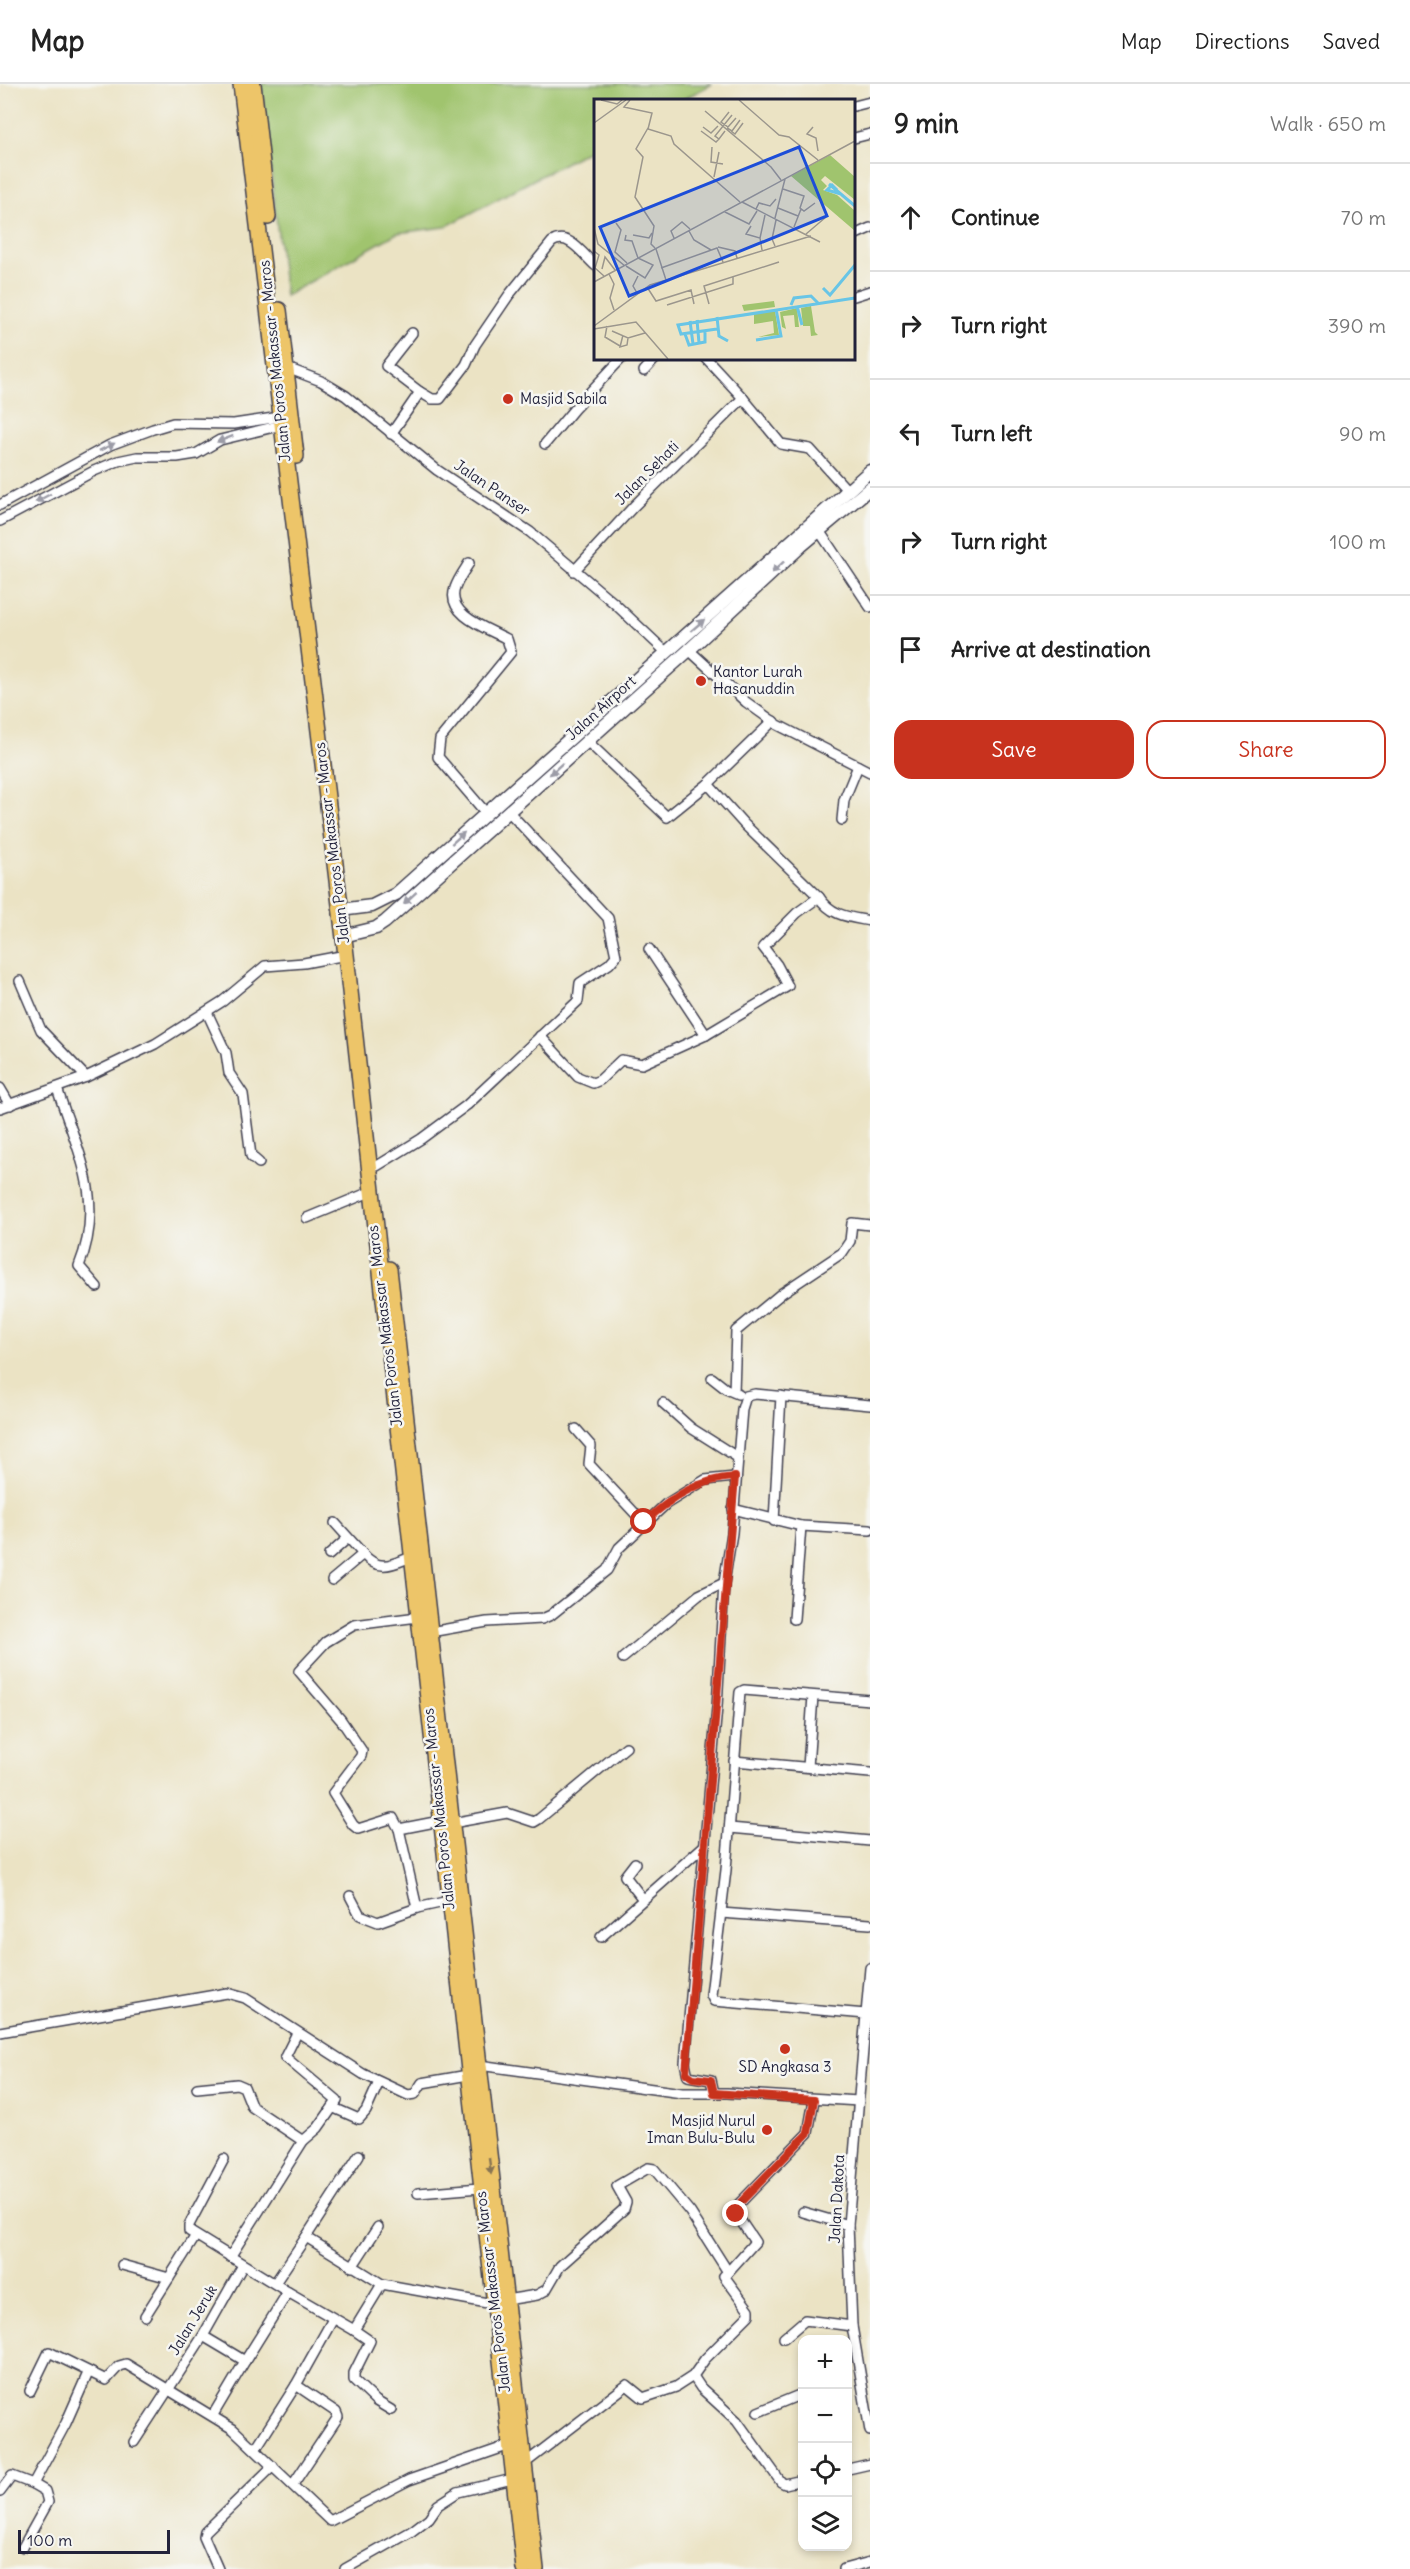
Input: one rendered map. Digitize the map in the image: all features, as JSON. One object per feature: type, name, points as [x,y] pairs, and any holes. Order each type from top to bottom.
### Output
[{"type":"highway","name":"Jalan Poros Makassar - Maros","points":[[241,84],[281,421],[345,909]]},
{"type":"highway","name":"Jalan Poros Makassar - Maros","points":[[253,84],[287,368],[345,909],[377,1166],[420,1589],[418,1617],[446,1822],[521,2473],[536,2569]]},
{"type":"highway","name":"Jalan Poros Makassar - Maros","points":[[348,935],[346,955],[370,1192],[411,1557],[430,1632],[446,1822],[449,1901],[474,2070],[480,2188],[500,2302],[510,2445],[521,2473],[524,2569]]},
{"type":"street","points":[[855,106],[870,102]]},
{"type":"street","points":[[855,138],[870,134]]},
{"type":"street","points":[[855,235],[870,228]]},
{"type":"street","points":[[412,333],[386,366],[420,392],[432,399],[440,399],[466,365],[475,345],[509,295],[552,242],[561,238],[568,241],[594,264]]},
{"type":"street","points":[[855,296],[870,291]]},
{"type":"street","points":[[545,444],[620,360]]},
{"type":"street","points":[[644,371],[654,360]]},
{"type":"street","points":[[708,360],[781,444],[810,449],[848,490]]},
{"type":"street","name":"Jalan Panser","points":[[287,368],[332,386],[437,470],[530,532],[614,603],[667,653]]},
{"type":"street","points":[[391,434],[420,392]]},
{"type":"street","name":"Jalan Sehati","points":[[574,571],[634,506],[743,398]]},
{"type":"street","points":[[0,505],[110,445],[173,423],[234,424],[281,421]]},
{"type":"street","points":[[0,521],[94,471],[118,461],[137,457],[196,454],[220,440],[281,421]]},
{"type":"street","name":"Jalan Airport","points":[[348,935],[376,928],[385,922],[486,813],[654,673],[689,650],[848,490],[870,471]]},
{"type":"street","name":"Jalan Airport","points":[[345,909],[383,902],[430,872],[509,812],[654,673],[667,653],[798,541],[820,532],[870,488]]},
{"type":"street","points":[[820,532],[870,607]]},
{"type":"street","points":[[469,563],[454,589],[454,601],[458,611],[507,639],[511,652],[440,739],[438,757],[486,813]]},
{"type":"street","points":[[689,650],[746,702],[773,721],[870,772]]},
{"type":"street","points":[[586,740],[667,818],[708,784],[773,721]]},
{"type":"street","points":[[842,820],[844,800],[858,766]]},
{"type":"street","points":[[708,784],[744,824],[819,897],[826,908],[833,912],[870,921]]},
{"type":"street","points":[[377,1166],[421,1139],[467,1106],[578,1001],[580,984],[609,964],[616,956],[616,949],[610,940],[608,918],[509,812]]},
{"type":"street","points":[[540,1036],[578,1077],[593,1083],[600,1080],[621,1060],[642,1064],[706,1035],[788,986],[777,965],[763,947],[797,913],[819,897]]},
{"type":"street","points":[[649,949],[706,1035]]},
{"type":"street","points":[[0,1108],[86,1077],[155,1044],[207,1012],[265,966],[304,963],[346,955]]},
{"type":"street","points":[[20,981],[41,1030],[86,1077]]},
{"type":"street","points":[[207,1012],[226,1053],[230,1073],[242,1090],[251,1156],[259,1163]]},
{"type":"street","points":[[0,1088],[10,1105]]},
{"type":"street","points":[[57,1088],[86,1168],[89,1231],[79,1266],[97,1287]]},
{"type":"street","points":[[307,1218],[370,1192]]},
{"type":"street","points":[[734,1392],[736,1331],[782,1293],[842,1252],[850,1241],[852,1223],[870,1225]]},
{"type":"street","points":[[712,1378],[734,1392],[746,1396],[781,1396],[870,1405]]},
{"type":"street","points":[[714,2093],[711,2080],[688,2076],[685,2063],[705,1845],[724,1583],[741,1415],[746,1396]]},
{"type":"street","points":[[774,1521],[781,1396]]},
{"type":"street","points":[[663,1403],[691,1428],[737,1457]]},
{"type":"street","points":[[576,1429],[591,1446],[590,1464],[644,1522]]},
{"type":"street","points":[[430,1632],[487,1622],[542,1619],[551,1615],[607,1570],[619,1548],[644,1522],[682,1492],[717,1478],[735,1477]]},
{"type":"street","points":[[733,1509],[801,1526],[870,1530]]},
{"type":"street","points":[[335,1523],[375,1566],[380,1567],[411,1557]]},
{"type":"street","points":[[794,1619],[801,1526]]},
{"type":"street","points":[[329,1555],[348,1538]]},
{"type":"street","points":[[332,1580],[363,1554]]},
{"type":"street","points":[[623,1658],[699,1595],[724,1583]]},
{"type":"street","points":[[417,1908],[399,1829],[393,1818],[358,1829],[333,1793],[362,1756],[362,1750],[341,1719],[299,1671],[326,1642],[354,1625],[418,1617]]},
{"type":"street","points":[[867,2014],[714,2001],[711,1995],[730,1828],[741,1691],[870,1700]]},
{"type":"street","points":[[808,1767],[813,1696]]},
{"type":"street","points":[[399,1829],[507,1813],[534,1821],[539,1820],[626,1747]]},
{"type":"street","points":[[734,1761],[870,1773]]},
{"type":"street","points":[[730,1828],[870,1841]]},
{"type":"street","points":[[601,1937],[642,1898],[705,1845]]},
{"type":"street","points":[[635,1863],[625,1876],[642,1898]]},
{"type":"street","points":[[350,1896],[360,1915],[369,1920],[385,1921],[417,1908],[449,1901]]},
{"type":"street","points":[[721,1913],[870,1924]]},
{"type":"street","name":"Jalan Dakota","points":[[870,1968],[848,2226],[852,2326],[858,2372],[870,2431]]},
{"type":"street","points":[[10,2030],[227,1993],[245,1998],[297,2033],[379,2082],[412,2096],[422,2083],[474,2070],[682,2093],[859,2101]]},
{"type":"street","points":[[230,2257],[303,2141],[318,2128],[337,2101],[285,2057],[297,2033]]},
{"type":"street","points":[[334,2108],[358,2119],[366,2112],[379,2082]]},
{"type":"street","points":[[197,2088],[237,2084],[244,2086],[252,2107],[303,2141]]},
{"type":"street","points":[[345,2569],[412,2531],[429,2518],[438,2505],[458,2492],[521,2473],[627,2385],[637,2396],[643,2398],[676,2387],[693,2376],[705,2359],[750,2313],[724,2276],[755,2242],[736,2214],[735,2208],[808,2133],[814,2100]]},
{"type":"street","points":[[275,2283],[359,2155]]},
{"type":"street","points":[[224,2159],[189,2225],[189,2231],[354,2330],[370,2342],[354,2373],[354,2380],[370,2397],[391,2410]]},
{"type":"street","points":[[306,2237],[382,2284],[500,2302],[537,2295],[546,2290],[560,2266],[624,2209],[626,2202],[617,2186],[648,2168],[654,2169],[685,2205],[728,2272]]},
{"type":"street","points":[[418,2193],[480,2188]]},
{"type":"street","points":[[803,2212],[848,2226]]},
{"type":"street","points":[[352,2267],[378,2227]]},
{"type":"street","points":[[145,2316],[195,2236]]},
{"type":"street","points":[[122,2265],[169,2278]]},
{"type":"street","name":"Jalan Jeruk","points":[[134,2442],[202,2336],[243,2265]]},
{"type":"street","points":[[354,2330],[382,2284]]},
{"type":"street","points":[[213,2415],[288,2292]]},
{"type":"street","points":[[256,2448],[296,2385],[333,2319]]},
{"type":"street","points":[[784,2338],[805,2320],[852,2326]]},
{"type":"street","points":[[202,2336],[245,2361]]},
{"type":"street","points":[[30,2391],[49,2352],[106,2380],[124,2364],[213,2415],[256,2448],[294,2483],[326,2518],[334,2521],[402,2483],[510,2445]]},
{"type":"street","points":[[852,2374],[858,2372]]},
{"type":"street","points":[[33,2484],[66,2423],[88,2373]]},
{"type":"street","points":[[693,2376],[701,2388],[737,2421],[780,2482],[785,2484],[798,2481]]},
{"type":"street","points":[[294,2483],[338,2417],[336,2412],[296,2385]]},
{"type":"street","points":[[758,2412],[798,2396]]},
{"type":"street","points":[[852,2468],[870,2464]]},
{"type":"street","points":[[218,2569],[204,2537],[205,2532],[273,2466]]},
{"type":"street","points":[[0,2493],[12,2476],[45,2491],[48,2502],[23,2547]]},
{"type":"street","points":[[844,2569],[870,2562]]},
{"type":"green space","points":[[261,84],[712,84],[684,99],[594,99],[594,148],[445,227],[397,233],[285,296]]},
{"type":"place","name":"Masjid Sabila","points":[[508,399]]},
{"type":"place","name":"Kantor Lurah Hasanuddin","points":[[701,681]]},
{"type":"place","name":"SD Angkasa 3","points":[[785,2049]]},
{"type":"place","name":"Masjid Nurul Iman Bulu-Bulu","points":[[767,2130]]},
{"type":"route","points":[[644,1522],[682,1492],[705,1480],[735,1477],[732,1533],[724,1583],[717,1707],[685,2063],[686,2073],[693,2078],[711,2080],[714,2093],[814,2100],[808,2133],[735,2208],[736,2214]]}]
